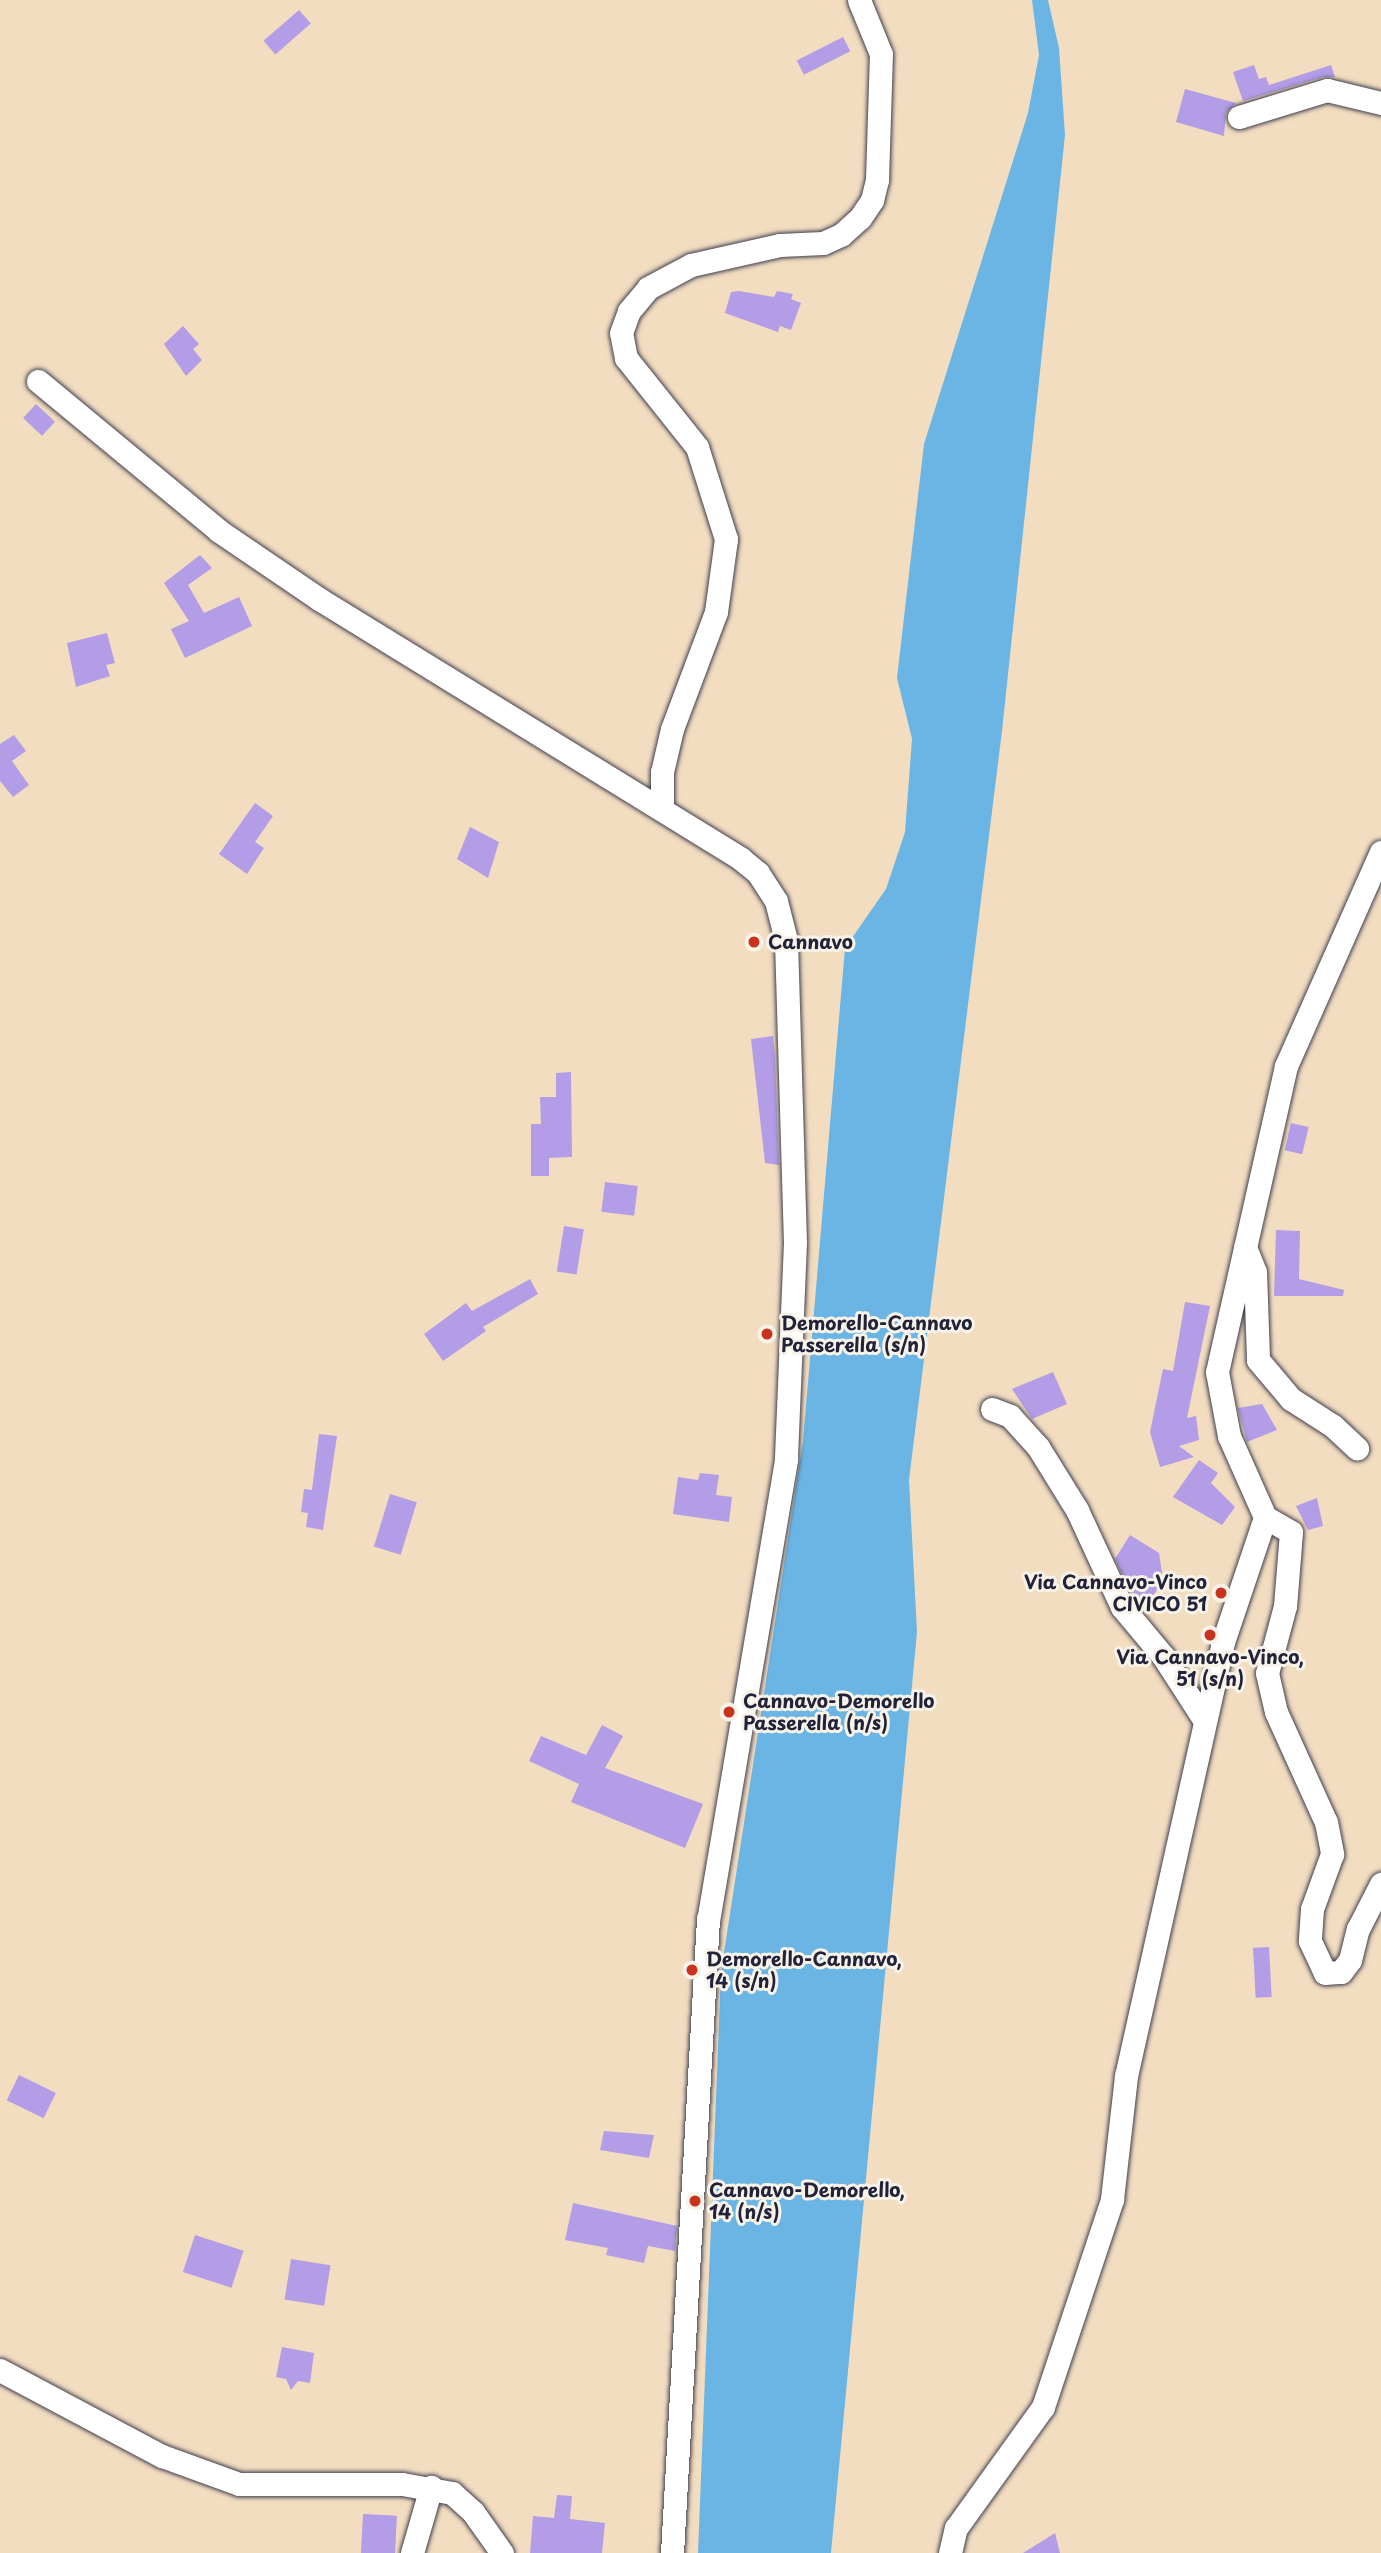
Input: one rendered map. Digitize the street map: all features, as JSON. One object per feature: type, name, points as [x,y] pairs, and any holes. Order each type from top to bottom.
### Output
[{"type":"street","points":[[662,808],[662,772],[672,729],[716,612],[726,539],[697,447],[626,358],[621,333],[629,310],[648,288],[691,265],[780,245],[823,243],[841,235],[860,218],[872,200],[877,180],[881,54],[859,0]]},
{"type":"street","points":[[1239,117],[1327,90],[1381,103]]},
{"type":"street","points":[[38,382],[219,531],[319,599],[741,859],[758,873],[776,901],[786,940],[796,1242],[786,1460],[708,1919],[672,2553]]},
{"type":"street","points":[[1381,852],[1286,1066],[1217,1373],[1230,1436],[1265,1517],[1291,1532],[1285,1606],[1267,1673],[1276,1712],[1326,1822],[1332,1854],[1312,1909],[1311,1941],[1325,1973],[1340,1972],[1350,1960],[1358,1929],[1381,1884]]},
{"type":"street","points":[[1245,1247],[1255,1272],[1258,1360],[1291,1399],[1333,1426],[1357,1448]]},
{"type":"street","points":[[992,1409],[1010,1416],[1038,1447],[1077,1510],[1122,1607],[1163,1656],[1205,1721]]},
{"type":"street","points":[[950,2553],[956,2528],[1043,2407],[1112,2199],[1126,2076],[1222,1645],[1265,1517]]},
{"type":"street","points":[[0,2370],[162,2456],[239,2484],[431,2487],[452,2493],[473,2512],[502,2553]]},
{"type":"street","points":[[412,2553],[431,2487]]},
{"type":"water","points":[[1032,0],[1048,0],[1059,48],[1065,135],[1002,731],[909,1480],[917,1632],[831,2553],[698,2553],[721,1972],[803,1441],[845,948],[886,889],[905,832],[912,739],[897,678],[924,444],[1028,113],[1039,55]]},
{"type":"building","points":[[299,10],[311,24],[275,54],[264,41]]},
{"type":"building","points":[[843,37],[850,51],[804,75],[797,61]]},
{"type":"building","points":[[1254,65],[1259,79],[1266,77],[1269,85],[1331,65],[1335,77],[1323,77],[1243,101],[1233,72]]},
{"type":"building","points":[[1185,89],[1236,103],[1226,113],[1224,136],[1176,122]]},
{"type":"building","points":[[777,291],[793,294],[791,299],[801,303],[791,330],[780,326],[778,332],[725,313],[731,292],[774,297]]},
{"type":"building","points":[[183,326],[199,344],[193,349],[202,360],[186,376],[164,344]]},
{"type":"building","points":[[36,404],[55,422],[42,436],[23,418]]},
{"type":"building","points":[[200,555],[212,568],[188,585],[204,613],[239,597],[252,626],[185,658],[171,629],[189,621],[164,583]]},
{"type":"building","points":[[107,633],[115,663],[106,665],[110,676],[76,687],[67,643]]},
{"type":"building","points":[[14,735],[26,751],[12,761],[29,785],[13,797],[0,781],[0,744]]},
{"type":"building","points":[[255,803],[273,816],[255,842],[264,848],[247,874],[219,854]]},
{"type":"building","points":[[470,827],[499,842],[488,878],[457,859]]},
{"type":"building","points":[[773,1036],[779,1165],[765,1163],[751,1039]]},
{"type":"building","points":[[571,1072],[572,1157],[549,1158],[549,1176],[531,1176],[531,1124],[541,1124],[540,1097],[556,1097],[556,1073]]},
{"type":"building","points":[[1291,1123],[1309,1127],[1302,1154],[1285,1150]]},
{"type":"building","points":[[605,1182],[638,1186],[634,1216],[601,1212]]},
{"type":"building","points":[[564,1226],[584,1229],[577,1275],[557,1271]]},
{"type":"building","points":[[1276,1230],[1300,1231],[1299,1279],[1344,1290],[1343,1296],[1274,1296]]},
{"type":"building","points":[[530,1279],[538,1294],[483,1327],[486,1331],[443,1361],[424,1334],[466,1303],[472,1311]]},
{"type":"building","points":[[1185,1302],[1210,1306],[1187,1418],[1196,1416],[1199,1440],[1179,1446],[1194,1457],[1160,1467],[1150,1432],[1163,1369],[1173,1371]]},
{"type":"building","points":[[1053,1372],[1067,1404],[1032,1419],[1012,1389]]},
{"type":"building","points":[[1262,1404],[1277,1430],[1247,1442],[1238,1408]]},
{"type":"building","points":[[319,1434],[337,1436],[323,1530],[306,1527],[308,1513],[301,1512],[304,1489],[312,1490]]},
{"type":"building","points":[[1199,1460],[1218,1473],[1211,1483],[1235,1507],[1222,1525],[1173,1497]]},
{"type":"building","points":[[700,1473],[719,1475],[716,1495],[732,1497],[729,1522],[673,1514],[678,1477],[698,1480]]},
{"type":"building","points":[[390,1494],[417,1502],[401,1555],[374,1547]]},
{"type":"building","points":[[1317,1498],[1323,1526],[1308,1530],[1296,1506]]},
{"type":"building","points":[[1130,1535],[1159,1553],[1163,1579],[1149,1603],[1132,1592],[1136,1584],[1123,1576],[1115,1559]]},
{"type":"building","points":[[602,1725],[623,1736],[605,1768],[703,1804],[685,1848],[571,1802],[579,1784],[529,1761],[541,1736],[586,1755]]},
{"type":"building","points":[[1269,1947],[1272,1997],[1256,1998],[1253,1948]]},
{"type":"building","points":[[19,2075],[56,2093],[44,2118],[7,2100]]},
{"type":"building","points":[[604,2131],[654,2135],[649,2158],[600,2150]]},
{"type":"building","points":[[573,2203],[677,2226],[675,2251],[648,2246],[644,2263],[606,2255],[608,2248],[565,2240]]},
{"type":"building","points":[[195,2235],[244,2251],[231,2288],[183,2272]]},
{"type":"building","points":[[291,2259],[331,2265],[324,2306],[285,2299]]},
{"type":"building","points":[[282,2347],[314,2353],[310,2383],[298,2381],[291,2390],[286,2379],[276,2377]]},
{"type":"building","points":[[557,2495],[572,2496],[570,2519],[605,2523],[602,2553],[530,2553],[533,2516],[554,2518]]},
{"type":"building","points":[[363,2514],[397,2516],[395,2553],[361,2553]]},
{"type":"building","points":[[1055,2533],[1060,2553],[1023,2553]]},
{"type":"place","name":"Cannavo","points":[[754,942]]},
{"type":"place","name":"Demorello-Cannavo Passerella (s/n)","points":[[767,1334]]},
{"type":"place","name":"Via Cannavo-Vinco CIVICO 51","points":[[1221,1593]]},
{"type":"place","name":"Via Cannavo-Vinco, 51 (s/n)","points":[[1210,1635]]},
{"type":"place","name":"Cannavo-Demorello Passerella (n/s)","points":[[729,1712]]},
{"type":"place","name":"Demorello-Cannavo, 14 (s/n)","points":[[692,1970]]},
{"type":"place","name":"Cannavo-Demorello, 14 (n/s)","points":[[695,2201]]}]
